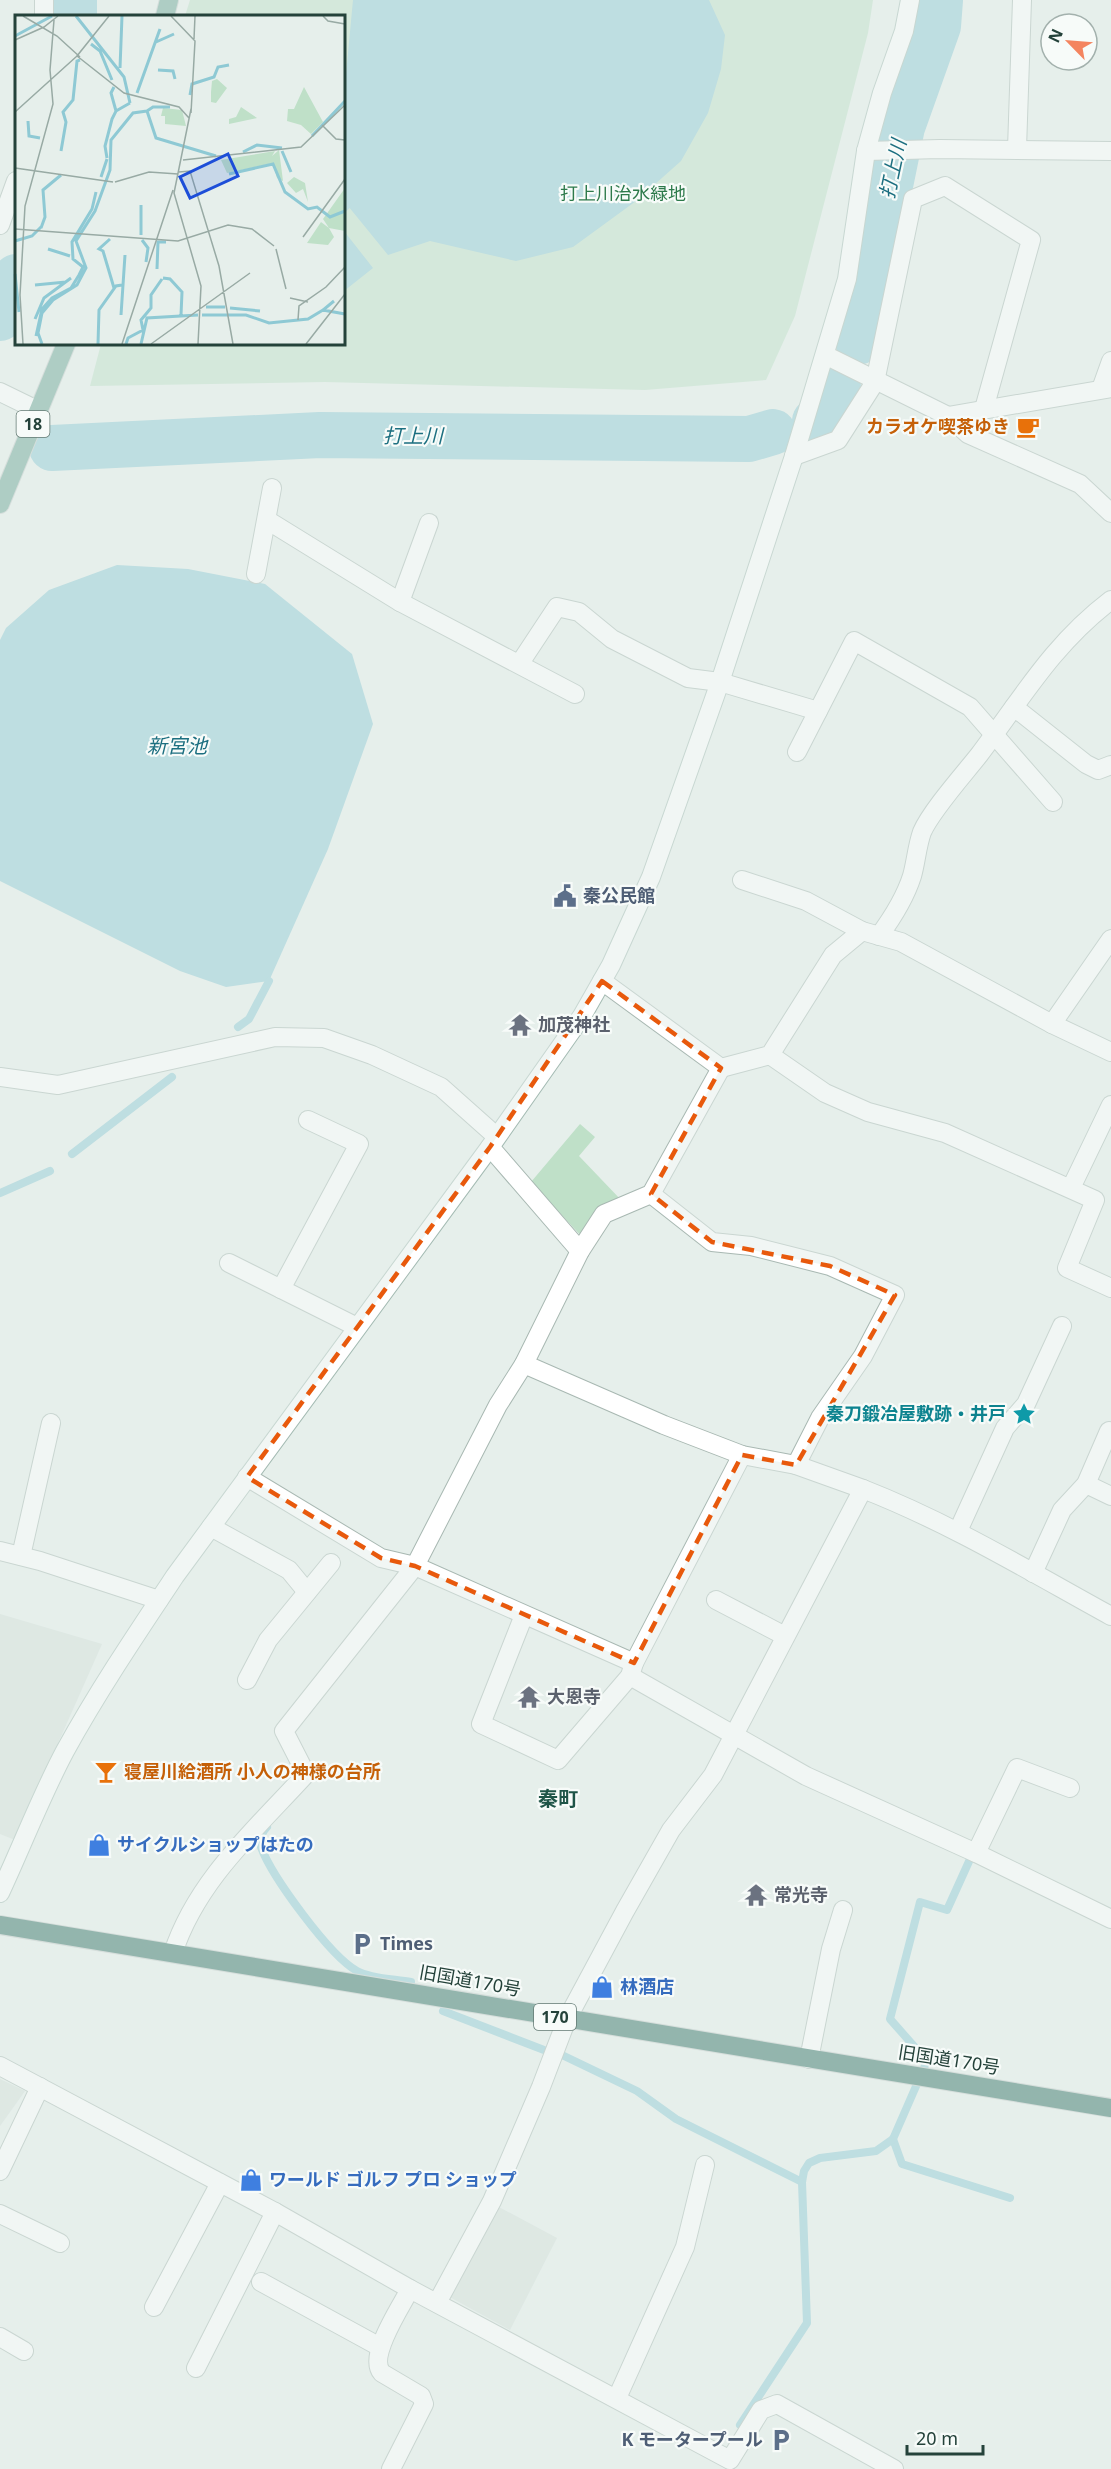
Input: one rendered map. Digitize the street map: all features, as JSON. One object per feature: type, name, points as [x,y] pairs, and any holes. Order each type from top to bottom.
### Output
[{"type":"highway","name":"旧国道170号","points":[[0,1924],[1111,2108]]},
{"type":"main road","points":[[165,15],[169,0]]},
{"type":"main road","name":"18","points":[[0,504],[66,345]]},
{"type":"street","points":[[0,1893],[64,1753],[159,1600],[493,1141],[582,1016],[602,981],[651,878],[720,682],[794,456],[847,279],[866,151],[882,93],[904,31],[910,0]]},
{"type":"street","points":[[1017,149],[1022,0]]},
{"type":"street","points":[[866,151],[915,149],[1111,151]]},
{"type":"street","points":[[0,225],[15,184]]},
{"type":"street","points":[[794,456],[838,440],[875,382],[913,200],[945,186],[1031,240],[984,410]]},
{"type":"street","points":[[825,355],[875,382],[948,416],[968,434],[1080,484],[1111,513]]},
{"type":"street","points":[[948,416],[1106,389],[1111,361]]},
{"type":"street","points":[[0,392],[39,411]]},
{"type":"street","points":[[256,574],[272,488]]},
{"type":"street","points":[[267,520],[400,602],[520,663],[574,694]]},
{"type":"street","points":[[400,602],[429,523]]},
{"type":"street","points":[[173,1953],[181,1929],[204,1888],[235,1848],[249,1837],[306,1774],[284,1731],[415,1566],[498,1405],[524,1364],[580,1251],[604,1214],[651,1194],[721,1068],[770,1055],[833,955],[871,933],[896,914],[911,878],[923,831],[1041,668],[1069,635],[1111,600]]},
{"type":"street","points":[[520,663],[557,607],[579,612],[612,639],[688,678],[720,682],[818,711]]},
{"type":"street","points":[[797,752],[854,641],[970,707],[1053,802]]},
{"type":"street","points":[[1014,707],[1086,764],[1098,770],[1111,765]]},
{"type":"street","points":[[742,880],[806,901],[871,933],[901,942],[1052,1024],[1111,1052]]},
{"type":"street","points":[[1052,1024],[1111,939]]},
{"type":"street","points":[[602,981],[721,1068]]},
{"type":"street","points":[[0,1077],[58,1086],[275,1037],[324,1038],[372,1055],[441,1087],[493,1141],[580,1251]]},
{"type":"street","points":[[770,1055],[825,1093],[868,1112],[945,1133],[1095,1200],[1067,1268],[1111,1288]]},
{"type":"street","points":[[1071,1188],[1111,1105]]},
{"type":"street","points":[[281,1289],[359,1144],[308,1120]]},
{"type":"street","points":[[651,1194],[712,1242],[751,1246],[830,1266],[895,1295],[863,1356],[820,1418],[796,1465]]},
{"type":"street","points":[[229,1263],[357,1327]]},
{"type":"street","points":[[958,1531],[1005,1428],[1026,1404],[1062,1326]]},
{"type":"street","points":[[524,1364],[664,1425],[742,1455],[796,1465],[913,1509],[958,1531],[1111,1616]]},
{"type":"street","points":[[21,1556],[51,1423]]},
{"type":"street","points":[[1033,1573],[1062,1510],[1086,1485],[1109,1431]]},
{"type":"street","points":[[524,1615],[481,1724],[558,1760],[632,1669],[742,1455]]},
{"type":"street","points":[[247,1477],[381,1558],[415,1566],[524,1615],[632,1669],[735,1735],[806,1776],[976,1853],[1111,1919]]},
{"type":"street","points":[[1086,1485],[1111,1496]]},
{"type":"street","points":[[437,2303],[492,2201],[541,2087],[567,2019],[634,1893],[671,1830],[713,1775],[863,1489]]},
{"type":"street","points":[[211,1527],[289,1570],[307,1592]]},
{"type":"street","points":[[0,1551],[159,1600]]},
{"type":"street","points":[[248,1680],[268,1640],[331,1563]]},
{"type":"street","points":[[716,1600],[785,1636]]},
{"type":"street","points":[[976,1853],[1017,1768],[1070,1788]]},
{"type":"street","points":[[809,2059],[831,1949],[843,1910]]},
{"type":"street","points":[[0,2066],[275,2212],[410,2289],[617,2398],[729,2464],[760,2410],[777,2404],[894,2469]]},
{"type":"street","points":[[0,2171],[40,2087]]},
{"type":"street","points":[[617,2398],[686,2247],[705,2165]]},
{"type":"street","points":[[154,2307],[220,2183]]},
{"type":"street","points":[[196,2368],[275,2212]]},
{"type":"street","points":[[0,2214],[60,2243]]},
{"type":"street","points":[[261,2282],[380,2347]]},
{"type":"street","points":[[391,2469],[424,2401],[421,2396],[378,2368],[376,2361],[380,2347],[410,2289]]},
{"type":"street","points":[[0,2337],[24,2351]]},
{"type":"highlighted area","points":[[602,981],[721,1068],[651,1194],[712,1242],[830,1266],[895,1295],[796,1465],[742,1455],[634,1663],[415,1566],[381,1558],[247,1477],[490,1147]]},
{"type":"shaded area","points":[[0,1614],[102,1644],[15,1840],[0,1834]]},
{"type":"shaded area","points":[[0,2079],[25,2091],[0,2126]]},
{"type":"shaded area","points":[[497,2206],[557,2238],[510,2330],[446,2295]]},
{"type":"green space","name":"打上川治水緑地","points":[[190,0],[873,0],[868,33],[795,316],[766,380],[645,390],[325,382],[90,386],[101,345],[345,345],[345,15],[185,15]]},
{"type":"green space","points":[[580,1124],[595,1137],[579,1156],[622,1201],[584,1239],[531,1182]]},
{"type":"water","points":[[353,0],[709,0],[725,35],[721,69],[708,113],[681,161],[636,201],[573,247],[516,261],[430,241],[388,255],[345,202],[345,85]]},
{"type":"water","points":[[345,232],[373,268],[345,290]]},
{"type":"water","name":"新宮池","points":[[117,565],[188,569],[265,584],[352,654],[373,724],[328,849],[269,981],[226,987],[180,971],[0,881],[0,640],[6,628],[49,590]]},
{"type":"waterway","points":[[74,0],[74,15]]},
{"type":"waterway","name":"打上川","points":[[858,342],[902,127],[938,26],[940,0]]},
{"type":"waterway","points":[[0,318],[15,280]]},
{"type":"waterway","name":"打上川","points":[[815,421],[822,420],[838,387]]},
{"type":"waterway","name":"打上川","points":[[52,448],[320,435],[749,439],[773,432]]},
{"type":"waterway","points":[[238,1027],[249,1019],[269,981]]},
{"type":"waterway","points":[[72,1154],[172,1077]]},
{"type":"waterway","points":[[0,1193],[50,1171]]},
{"type":"waterway","points":[[267,1827],[260,1842],[267,1860],[303,1915],[332,1950],[363,1974],[411,1982]]},
{"type":"waterway","points":[[740,2425],[807,2323],[802,2182],[804,2171],[809,2163],[820,2158],[876,2151],[893,2139],[927,2061],[890,2019],[920,1902],[947,1910],[971,1857]]},
{"type":"waterway","points":[[443,2011],[562,2055],[637,2091],[676,2119],[802,2182]]},
{"type":"waterway","points":[[893,2139],[902,2164],[1010,2198]]},
{"type":"place","name":"カラオケ喫茶ゆき","points":[[1028,427]]},
{"type":"place","name":"秦公民館","points":[[565,896]]},
{"type":"place","name":"加茂神社","points":[[520,1025]]},
{"type":"place","name":"秦刀鍛冶屋敷跡・井戸","points":[[1024,1414]]},
{"type":"place","name":"大恩寺","points":[[529,1697]]},
{"type":"place","name":"寝屋川給酒所 小人の神様の台所","points":[[106,1772]]},
{"type":"place","name":"サイクルショップはたの","points":[[99,1845]]},
{"type":"place","name":"常光寺","points":[[756,1895]]},
{"type":"place","name":"Times","points":[[362,1944]]},
{"type":"place","name":"林酒店","points":[[602,1987]]},
{"type":"place","name":"ワールド ゴルフ プロ ショップ","points":[[251,2180]]},
{"type":"place","name":"K モータープール","points":[[781,2440]]},
{"type":"district","name":"秦町","points":[[558,1799]]}]
